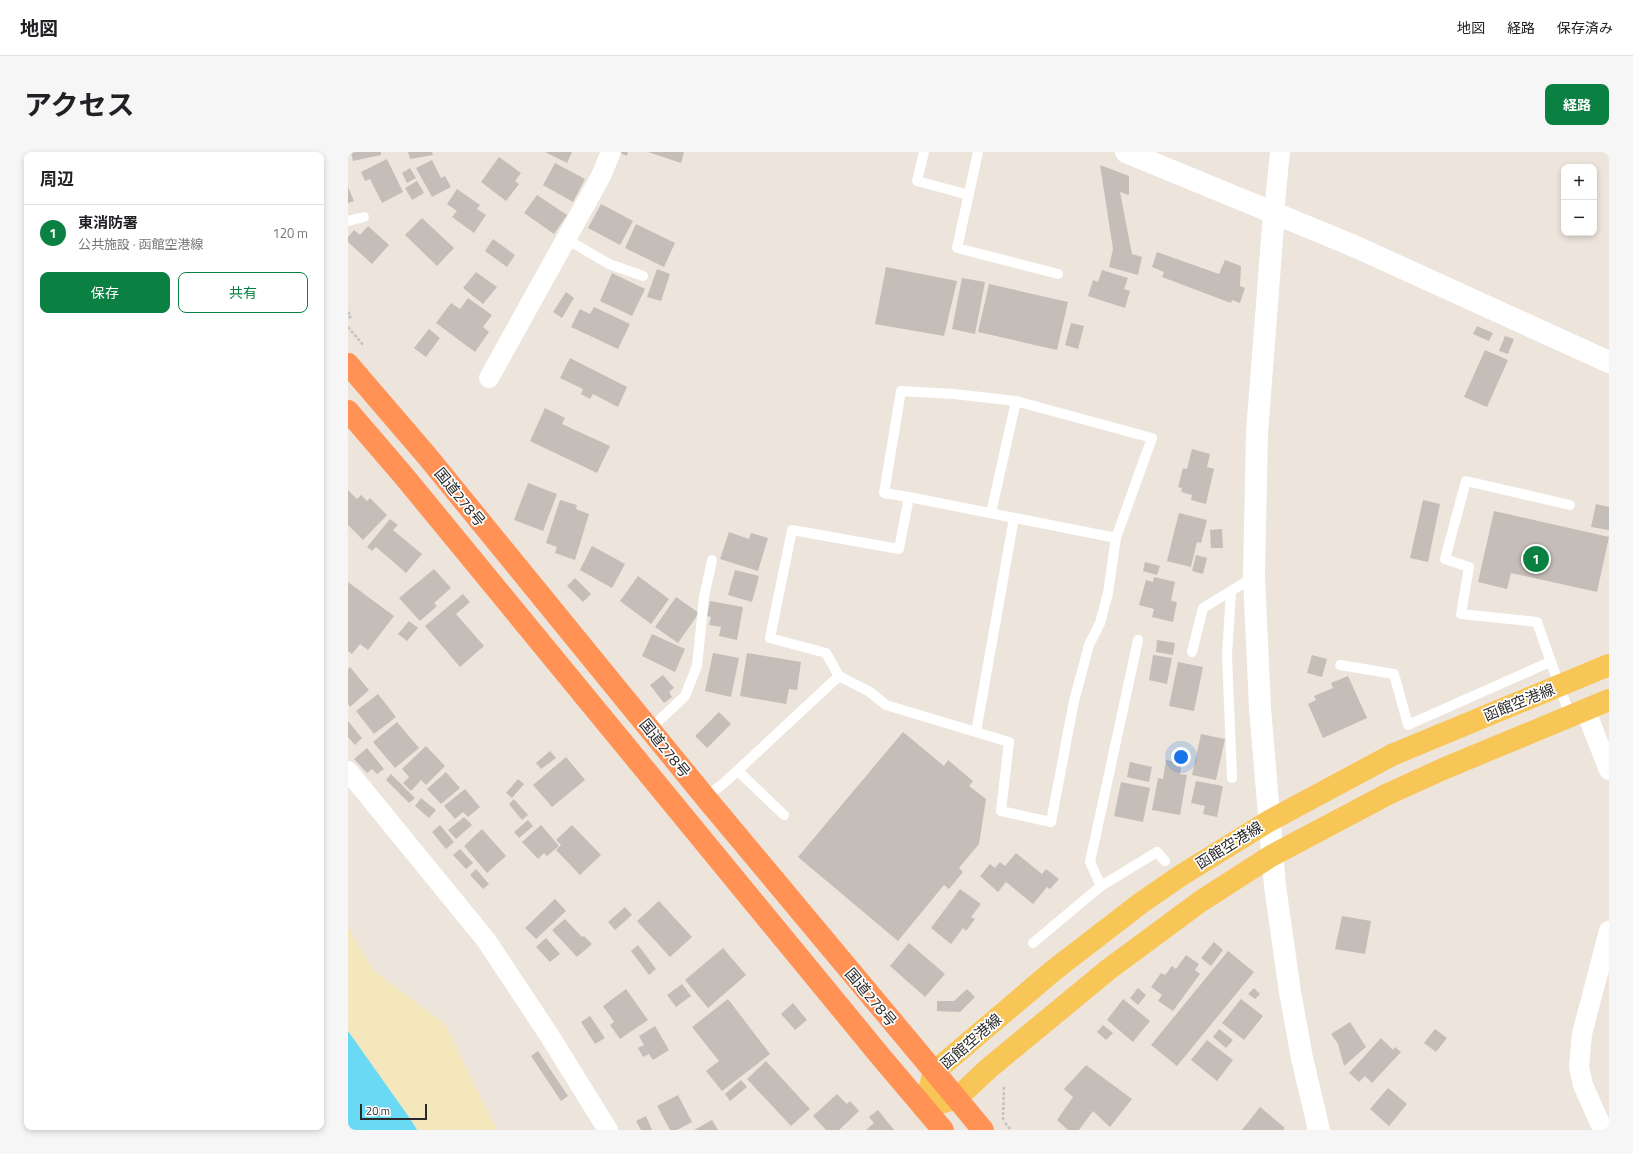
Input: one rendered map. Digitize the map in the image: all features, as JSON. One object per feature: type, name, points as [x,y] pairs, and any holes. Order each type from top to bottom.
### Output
[{"type":"highway","name":"国道278号","points":[[348,364],[427,456],[705,797],[983,1130]]},
{"type":"highway","name":"国道278号","points":[[348,411],[403,475],[943,1130]]},
{"type":"main road","name":"函館空港線","points":[[924,1108],[934,1072],[1054,970],[1141,902],[1216,852],[1269,821],[1392,755],[1609,665]]},
{"type":"main road","points":[[924,1108],[957,1098],[989,1068],[1133,950],[1201,901],[1271,856],[1388,794],[1443,769],[1609,700]]},
{"type":"street","points":[[489,378],[601,176],[611,152]]},
{"type":"street","points":[[1126,152],[1354,246],[1609,362]]},
{"type":"street","points":[[1280,152],[1257,433],[1254,576],[1260,708],[1271,856],[1290,992],[1302,1058],[1319,1130]]},
{"type":"street","points":[[1577,713],[1609,770]]},
{"type":"street","points":[[348,771],[486,940],[549,1035],[608,1130]]},
{"type":"street","points":[[1603,1130],[1583,1085],[1579,1061],[1582,1034],[1609,931]]},
{"type":"lane","points":[[924,152],[917,181],[969,195]]},
{"type":"lane","points":[[978,152],[957,248],[1058,274]]},
{"type":"lane","points":[[348,222],[364,217]]},
{"type":"lane","points":[[566,239],[609,264],[642,276]]},
{"type":"lane","points":[[909,497],[899,549],[792,530],[770,638],[826,653],[839,676],[870,692],[886,705],[1009,742],[1001,811],[1051,822],[1074,700],[1089,645],[1100,622],[1108,593],[1116,538],[1152,438],[1016,401],[954,394],[901,391],[884,493],[909,497],[1116,538]]},
{"type":"lane","points":[[991,514],[1016,401]]},
{"type":"lane","points":[[1570,505],[1466,481],[1445,559],[1469,566],[1461,614],[1537,622],[1558,686],[1577,713]]},
{"type":"lane","points":[[976,732],[1014,518]]},
{"type":"lane","points":[[650,729],[685,696],[697,666],[704,597],[712,560]]},
{"type":"lane","points":[[1192,652],[1203,608],[1231,592],[1254,576]]},
{"type":"lane","points":[[1231,592],[1227,655],[1232,778]]},
{"type":"lane","points":[[1101,886],[1090,862],[1138,640]]},
{"type":"lane","points":[[1340,665],[1394,674],[1408,725],[1550,662]]},
{"type":"lane","points":[[705,797],[738,771],[839,676]]},
{"type":"lane","points":[[738,771],[784,815]]},
{"type":"lane","points":[[1033,943],[1101,886],[1158,852],[1165,861]]},
{"type":"path","points":[[348,312],[351,316],[348,319]]},
{"type":"path","points":[[1003,1121],[1011,1130]]},
{"type":"sand","points":[[348,927],[373,970],[445,1024],[497,1130],[417,1130],[348,1031]]},
{"type":"water","points":[[348,1031],[411,1120],[417,1130],[348,1130]]},
{"type":"building","points":[[351,152],[381,152],[381,155],[353,161]]},
{"type":"building","points":[[408,152],[432,152],[433,155],[410,159]]},
{"type":"building","points":[[545,152],[572,152],[567,163]]},
{"type":"building","points":[[617,152],[628,152],[627,156]]},
{"type":"building","points":[[648,152],[684,152],[681,163]]},
{"type":"building","points":[[499,157],[521,173],[515,181],[519,184],[506,201],[481,182]]},
{"type":"building","points":[[387,159],[403,192],[382,203],[370,179],[365,181],[361,172]]},
{"type":"building","points":[[432,160],[441,178],[445,176],[451,187],[432,197],[416,168]]},
{"type":"building","points":[[555,163],[585,179],[573,202],[543,185]]},
{"type":"building","points":[[1100,165],[1129,176],[1129,195],[1120,192],[1132,254],[1142,257],[1138,275],[1109,267],[1113,249]]},
{"type":"building","points":[[410,168],[416,178],[407,183],[402,173]]},
{"type":"building","points":[[417,181],[424,193],[412,200],[405,188]]},
{"type":"building","points":[[348,187],[354,201],[348,203]]},
{"type":"building","points":[[457,189],[480,205],[477,209],[486,215],[474,233],[452,217],[457,211],[447,204]]},
{"type":"building","points":[[537,195],[567,215],[554,234],[524,213]]},
{"type":"building","points":[[601,204],[633,221],[620,245],[588,228]]},
{"type":"building","points":[[422,218],[454,248],[437,266],[405,235]]},
{"type":"building","points":[[636,224],[675,243],[664,267],[625,248]]},
{"type":"building","points":[[368,226],[389,245],[372,264],[348,242],[348,237],[354,230],[360,235]]},
{"type":"building","points":[[493,239],[515,255],[507,267],[485,251]]},
{"type":"building","points":[[1157,252],[1219,274],[1225,260],[1241,266],[1240,286],[1245,288],[1240,303],[1232,300],[1231,303],[1162,277],[1164,272],[1152,267]]},
{"type":"building","points":[[886,267],[957,281],[944,336],[875,324]]},
{"type":"building","points":[[657,269],[670,274],[661,301],[647,297]]},
{"type":"building","points":[[1102,270],[1128,278],[1124,289],[1130,291],[1125,308],[1088,296],[1093,280],[1098,282]]},
{"type":"building","points":[[476,272],[497,287],[483,304],[463,288]]},
{"type":"building","points":[[612,273],[645,289],[632,316],[600,301]]},
{"type":"building","points":[[962,278],[985,282],[975,334],[952,329]]},
{"type":"building","points":[[989,284],[1068,302],[1057,350],[978,332]]},
{"type":"building","points":[[566,292],[574,298],[562,318],[553,312]]},
{"type":"building","points":[[468,298],[492,315],[483,327],[489,332],[475,352],[436,323],[451,303],[460,309]]},
{"type":"building","points":[[594,307],[630,324],[618,349],[571,327],[580,309],[590,314]]},
{"type":"building","points":[[1071,323],[1084,326],[1078,349],[1065,345]]},
{"type":"building","points":[[1477,326],[1493,333],[1489,341],[1473,334]]},
{"type":"building","points":[[429,329],[440,338],[426,357],[414,348]]},
{"type":"building","points":[[1505,336],[1514,339],[1508,354],[1499,351]]},
{"type":"building","points":[[1485,350],[1508,360],[1487,407],[1464,397]]},
{"type":"building","points":[[570,358],[627,387],[618,407],[593,394],[590,399],[581,394],[583,389],[560,378]]},
{"type":"building","points":[[545,408],[565,418],[562,424],[610,446],[597,473],[530,441]]},
{"type":"building","points":[[1192,449],[1210,454],[1207,467],[1214,469],[1206,504],[1191,500],[1192,495],[1181,492],[1182,488],[1178,487],[1183,468],[1187,469]]},
{"type":"building","points":[[528,483],[557,494],[543,531],[514,520]]},
{"type":"building","points":[[348,490],[357,499],[361,495],[367,501],[370,498],[387,515],[363,540],[348,525]]},
{"type":"building","points":[[560,500],[577,505],[576,509],[589,514],[575,560],[555,553],[557,547],[546,543]]},
{"type":"building","points":[[1423,500],[1440,504],[1428,562],[1410,558]]},
{"type":"building","points":[[1596,504],[1609,507],[1609,530],[1591,527]]},
{"type":"building","points":[[1494,511],[1609,537],[1597,592],[1511,573],[1507,589],[1478,582]]},
{"type":"building","points":[[1179,513],[1207,520],[1201,543],[1197,542],[1191,567],[1167,561]]},
{"type":"building","points":[[390,519],[398,525],[393,530],[422,554],[406,573],[376,547],[372,551],[367,547]]},
{"type":"building","points":[[1222,529],[1223,548],[1211,548],[1210,530]]},
{"type":"building","points":[[729,532],[749,539],[751,533],[768,538],[758,571],[720,559]]},
{"type":"building","points":[[592,546],[625,564],[612,588],[580,570]]},
{"type":"building","points":[[1196,555],[1207,558],[1203,574],[1192,571]]},
{"type":"building","points":[[1145,562],[1160,566],[1157,575],[1143,571]]},
{"type":"building","points":[[434,569],[451,588],[434,603],[437,606],[420,621],[399,598]]},
{"type":"building","points":[[735,570],[759,576],[752,602],[728,595]]},
{"type":"building","points":[[638,576],[669,599],[651,624],[620,601]]},
{"type":"building","points":[[1154,577],[1175,582],[1171,601],[1177,602],[1173,622],[1152,617],[1154,609],[1139,605],[1146,580],[1153,582]]},
{"type":"building","points":[[575,578],[591,594],[583,602],[567,586]]},
{"type":"building","points":[[348,582],[394,616],[368,650],[360,644],[352,654],[348,651]]},
{"type":"building","points":[[463,594],[470,602],[456,614],[484,646],[460,667],[425,626]]},
{"type":"building","points":[[676,597],[699,613],[678,643],[655,627]]},
{"type":"building","points":[[710,601],[743,607],[737,640],[719,636],[721,627],[709,625],[711,617],[707,616]]},
{"type":"building","points":[[409,621],[418,628],[407,641],[398,634]]},
{"type":"building","points":[[652,634],[685,649],[675,672],[642,656]]},
{"type":"building","points":[[1157,640],[1175,643],[1173,655],[1156,652]]},
{"type":"building","points":[[713,653],[739,658],[731,697],[705,691]]},
{"type":"building","points":[[747,653],[801,662],[797,690],[789,689],[786,704],[740,696]]},
{"type":"building","points":[[1153,655],[1172,658],[1167,684],[1149,680]]},
{"type":"building","points":[[1312,655],[1327,659],[1322,677],[1307,673]]},
{"type":"building","points":[[1178,662],[1203,667],[1194,711],[1169,706]]},
{"type":"building","points":[[350,667],[369,690],[350,707],[348,704],[348,669]]},
{"type":"building","points":[[663,675],[674,688],[669,692],[672,697],[664,703],[650,685]]},
{"type":"building","points":[[1348,676],[1367,718],[1323,738],[1308,704],[1316,700],[1314,696],[1333,688],[1331,683]]},
{"type":"building","points":[[378,694],[396,717],[374,734],[356,711]]},
{"type":"building","points":[[719,712],[731,724],[707,748],[695,736]]},
{"type":"building","points":[[348,721],[362,738],[355,745],[348,737]]},
{"type":"building","points":[[397,722],[419,748],[395,768],[373,742]]},
{"type":"building","points":[[903,732],[944,766],[948,760],[973,781],[969,786],[986,799],[979,844],[959,868],[963,872],[949,889],[944,885],[898,941],[798,857]]},
{"type":"building","points":[[1201,734],[1225,739],[1216,780],[1192,775]]},
{"type":"building","points":[[426,746],[445,766],[426,785],[421,780],[411,791],[403,783],[409,777],[402,769]]},
{"type":"building","points":[[367,748],[384,769],[377,774],[372,769],[367,773],[354,759]]},
{"type":"building","points":[[550,751],[556,758],[541,769],[536,763]]},
{"type":"building","points":[[566,757],[585,780],[552,807],[533,785]]},
{"type":"building","points":[[1166,760],[1182,763],[1180,774],[1187,775],[1180,815],[1152,810],[1158,778],[1163,779]]},
{"type":"building","points":[[1130,762],[1152,767],[1149,782],[1127,777]]},
{"type":"building","points":[[446,772],[460,788],[441,804],[427,789]]},
{"type":"building","points":[[391,774],[415,798],[409,803],[386,780]]},
{"type":"building","points":[[518,779],[524,784],[512,798],[506,793]]},
{"type":"building","points":[[1196,781],[1223,786],[1217,817],[1203,814],[1205,806],[1191,803]]},
{"type":"building","points":[[1121,782],[1150,788],[1143,822],[1114,816]]},
{"type":"building","points":[[465,789],[480,807],[468,817],[463,812],[455,819],[444,806]]},
{"type":"building","points":[[421,798],[436,810],[429,818],[415,806]]},
{"type":"building","points":[[514,799],[528,815],[522,820],[509,804]]},
{"type":"building","points":[[464,817],[472,825],[456,839],[448,830]]},
{"type":"building","points":[[528,820],[533,826],[519,838],[514,832]]},
{"type":"building","points":[[440,825],[454,842],[446,849],[432,832]]},
{"type":"building","points":[[541,825],[559,846],[547,856],[544,853],[538,859],[522,842]]},
{"type":"building","points":[[572,825],[601,855],[580,875],[556,850],[561,845],[556,840]]},
{"type":"building","points":[[482,829],[506,856],[487,873],[464,846]]},
{"type":"building","points":[[460,849],[473,863],[466,869],[453,855]]},
{"type":"building","points":[[1016,853],[1042,874],[1046,869],[1059,879],[1050,889],[1047,887],[1033,904],[1006,882],[998,892],[980,876],[990,864],[995,868],[1000,862],[1005,866]]},
{"type":"building","points":[[476,869],[489,884],[483,889],[470,875]]},
{"type":"building","points":[[960,889],[981,904],[971,917],[975,919],[966,931],[963,928],[951,944],[931,928]]},
{"type":"building","points":[[555,899],[566,911],[536,939],[525,928]]},
{"type":"building","points":[[659,901],[692,937],[670,957],[637,921]]},
{"type":"building","points":[[625,907],[632,915],[615,930],[608,922]]},
{"type":"building","points":[[1342,916],[1371,921],[1365,954],[1335,949]]},
{"type":"building","points":[[565,919],[582,937],[584,936],[592,944],[577,957],[552,930]]},
{"type":"building","points":[[546,938],[560,954],[550,962],[536,947]]},
{"type":"building","points":[[1214,942],[1223,950],[1211,966],[1201,958]]},
{"type":"building","points":[[909,943],[945,974],[925,997],[890,966]]},
{"type":"building","points":[[638,945],[656,969],[649,975],[631,951]]},
{"type":"building","points":[[723,948],[746,975],[708,1008],[685,980]]},
{"type":"building","points":[[1228,951],[1254,972],[1177,1066],[1151,1045]]},
{"type":"building","points":[[1186,955],[1199,964],[1195,970],[1200,974],[1173,1011],[1158,1001],[1162,995],[1151,987],[1161,973],[1165,975],[1172,966],[1176,969]]},
{"type":"building","points":[[682,984],[691,996],[676,1007],[667,995]]},
{"type":"building","points":[[1138,988],[1146,995],[1138,1005],[1130,998]]},
{"type":"building","points":[[1254,988],[1260,994],[1255,999],[1248,994]]},
{"type":"building","points":[[626,989],[648,1020],[620,1039],[610,1025],[614,1022],[603,1006]]},
{"type":"building","points":[[967,989],[975,997],[960,1012],[937,1011],[937,1001],[954,1001]]},
{"type":"building","points":[[728,999],[770,1054],[722,1091],[706,1071],[719,1061],[692,1027]]},
{"type":"building","points":[[1123,999],[1150,1021],[1133,1042],[1107,1020]]},
{"type":"building","points":[[1241,999],[1263,1016],[1244,1040],[1222,1023]]},
{"type":"building","points":[[793,1003],[807,1020],[795,1030],[781,1014]]},
{"type":"building","points":[[590,1016],[605,1038],[595,1044],[581,1022]]},
{"type":"building","points":[[1350,1022],[1366,1047],[1344,1066],[1338,1044],[1331,1034]]},
{"type":"building","points":[[1103,1025],[1113,1033],[1106,1040],[1097,1032]]},
{"type":"building","points":[[655,1026],[669,1050],[653,1060],[649,1054],[643,1057],[638,1048],[644,1045],[639,1036]]},
{"type":"building","points":[[1219,1029],[1233,1040],[1226,1048],[1213,1037]]},
{"type":"building","points":[[1435,1029],[1447,1038],[1436,1052],[1424,1043]]},
{"type":"building","points":[[1381,1038],[1393,1050],[1395,1047],[1401,1052],[1372,1083],[1365,1076],[1359,1082],[1349,1073]]},
{"type":"building","points":[[1207,1040],[1233,1060],[1217,1081],[1191,1060]]},
{"type":"building","points":[[538,1051],[568,1096],[561,1101],[531,1056]]},
{"type":"building","points":[[766,1061],[810,1109],[791,1126],[747,1079]]},
{"type":"building","points":[[1086,1065],[1132,1099],[1110,1127],[1093,1111],[1079,1130],[1068,1130],[1057,1120],[1073,1097],[1064,1089]]},
{"type":"building","points":[[741,1080],[747,1087],[730,1101],[725,1094]]},
{"type":"building","points":[[1388,1088],[1407,1104],[1389,1126],[1370,1109]]},
{"type":"building","points":[[837,1094],[847,1104],[850,1101],[859,1111],[839,1130],[826,1130],[813,1116]]},
{"type":"building","points":[[678,1095],[692,1122],[677,1130],[670,1130],[657,1106]]},
{"type":"building","points":[[1260,1107],[1285,1128],[1283,1130],[1242,1130]]},
{"type":"building","points":[[878,1110],[894,1130],[866,1130],[874,1123],[869,1117]]},
{"type":"building","points":[[646,1116],[652,1130],[641,1130],[636,1121]]},
{"type":"building","points":[[712,1120],[718,1130],[694,1130]]},
{"type":"place","name":"東消防署","points":[[1536,559]]}]
